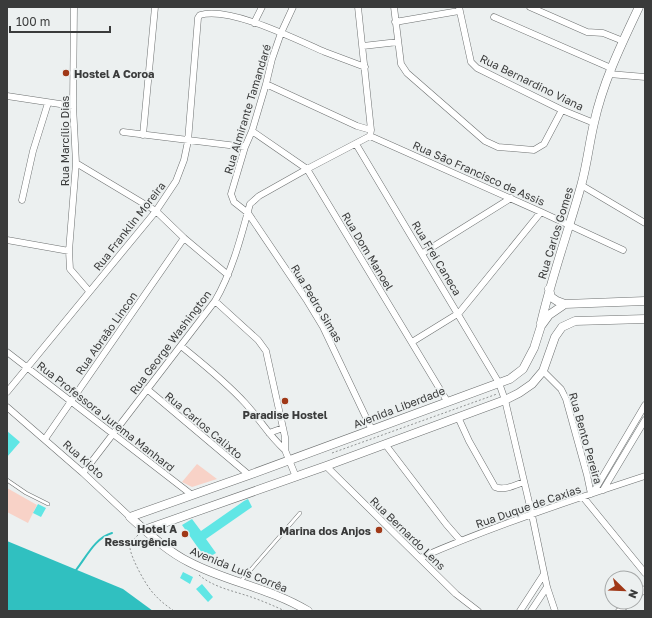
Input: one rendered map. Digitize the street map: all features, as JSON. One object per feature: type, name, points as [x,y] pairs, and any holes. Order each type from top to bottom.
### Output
[{"type":"main road","name":"Rua Carlos Gomes","points":[[541,326],[549,288],[581,185],[594,123],[610,71],[639,7]]},
{"type":"main road","points":[[549,288],[551,297],[565,304],[645,301]]},
{"type":"main road","name":"Avenida Liberdade","points":[[130,517],[510,379],[523,369],[534,348],[541,326],[549,315],[565,304]]},
{"type":"main road","points":[[144,530],[296,477],[519,394],[532,384],[543,371],[555,337],[562,327],[575,321],[645,319]]},
{"type":"main road","name":"Rua Kioto","points":[[130,517],[144,530]]},
{"type":"main road","name":"Avenida Luís Corrêa","points":[[144,530],[189,562],[275,594],[308,611]]},
{"type":"street","name":"Rua Marcílio Dias","points":[[74,7],[73,106],[76,163],[69,251],[70,269],[90,291]]},
{"type":"street","points":[[143,135],[155,7]]},
{"type":"street","points":[[222,7],[220,14],[254,23],[365,67]]},
{"type":"street","points":[[254,23],[262,7]]},
{"type":"street","name":"Rua Almirante Tamandaré","points":[[248,214],[234,202],[231,194],[245,147],[252,131],[272,59],[281,33],[293,7]]},
{"type":"street","points":[[358,7],[365,67],[370,133]]},
{"type":"street","points":[[394,7],[401,64],[407,73],[485,141],[498,147],[534,150],[544,144],[562,110]]},
{"type":"street","points":[[530,7],[589,33],[603,33],[623,41]]},
{"type":"street","points":[[395,22],[459,9]]},
{"type":"street","name":"Rua Bernardino Viana","points":[[459,9],[471,62],[477,68],[562,110],[594,123]]},
{"type":"street","name":"Rua Franklin Moreira","points":[[7,392],[156,211],[176,181],[184,160],[188,141],[198,18],[202,14],[220,14]]},
{"type":"street","points":[[494,17],[610,71],[645,77]]},
{"type":"street","points":[[362,46],[398,42]]},
{"type":"street","name":"Rua São Francisco de Assis","points":[[266,84],[623,250]]},
{"type":"street","points":[[7,96],[73,106]]},
{"type":"street","points":[[22,200],[33,151],[48,103]]},
{"type":"street","name":"Rua Dom Manoel","points":[[252,131],[307,168],[447,401]]},
{"type":"street","points":[[124,132],[245,147]]},
{"type":"street","name":"Rua George Washington","points":[[83,473],[215,302],[228,275],[250,204],[259,196],[307,168],[356,144],[370,133]]},
{"type":"street","name":"Rua Frei Caneca","points":[[356,144],[459,313],[499,383],[505,400],[532,514],[547,587],[556,611]]},
{"type":"street","points":[[76,163],[156,211],[184,238],[228,275]]},
{"type":"street","points":[[581,185],[645,223]]},
{"type":"street","points":[[423,254],[512,198]]},
{"type":"street","points":[[412,342],[459,313],[541,212]]},
{"type":"street","name":"Rua Pedro Simas","points":[[248,214],[306,299],[323,327],[372,430]]},
{"type":"street","name":"Rua Abraão Lincon","points":[[45,439],[184,238]]},
{"type":"street","points":[[7,240],[69,251]]},
{"type":"street","points":[[215,302],[258,340],[266,352],[283,428],[285,450],[296,477]]},
{"type":"street","points":[[180,346],[221,380],[246,404],[269,433],[285,450]]},
{"type":"street","name":"Rua Professora Jurema Manhard","points":[[7,352],[192,495]]},
{"type":"street","name":"Rua Bento Pereira","points":[[543,371],[561,389],[566,399],[592,494]]},
{"type":"street","name":"Rua Carlos Calixto","points":[[147,389],[249,475]]},
{"type":"street","points":[[592,494],[645,405]]},
{"type":"street","name":"Rua Kioto","points":[[7,407],[45,439],[130,517]]},
{"type":"street","points":[[458,417],[469,441],[497,489],[524,482]]},
{"type":"street","points":[[603,490],[645,420]]},
{"type":"street","points":[[269,433],[283,428]]},
{"type":"street","points":[[385,444],[460,540]]},
{"type":"street","name":"Rua Bernardo Lens","points":[[326,466],[456,594],[478,611]]},
{"type":"street","name":"Rua Duque de Caxias","points":[[420,558],[460,540],[645,476]]},
{"type":"street","points":[[600,481],[620,484]]},
{"type":"street","points":[[583,497],[645,573]]},
{"type":"street","points":[[520,611],[544,574]]},
{"type":"street","points":[[532,611],[547,587]]},
{"type":"lane","points":[[7,480],[26,493],[48,504]]},
{"type":"lane","points":[[240,582],[300,513]]},
{"type":"path","points":[[144,530],[132,541],[130,548],[133,557],[146,584],[154,594],[174,611]]},
{"type":"shaded area","points":[[197,464],[217,479],[192,487],[182,482]]},
{"type":"shaded area","points":[[7,488],[37,505],[28,523],[7,512]]},
{"type":"water","points":[[7,541],[123,589],[153,611],[7,611]]},
{"type":"building","points":[[7,431],[20,442],[7,457]]},
{"type":"building","points":[[248,499],[252,507],[206,539],[216,553],[206,559],[182,525],[192,519],[201,531]]},
{"type":"building","points":[[38,504],[46,508],[41,517],[33,513]]},
{"type":"building","points":[[183,572],[193,577],[190,584],[180,578]]},
{"type":"building","points":[[202,584],[213,597],[208,602],[196,589]]},
{"type":"waterway","points":[[76,570],[96,543],[106,535],[112,533]]},
{"type":"place","name":"Hostel A Coroa","points":[[66,73]]},
{"type":"place","name":"Paradise Hostel","points":[[285,401]]},
{"type":"place","name":"Marina dos Anjos","points":[[379,530]]},
{"type":"place","name":"Hotel A Ressurgência","points":[[185,534]]}]
